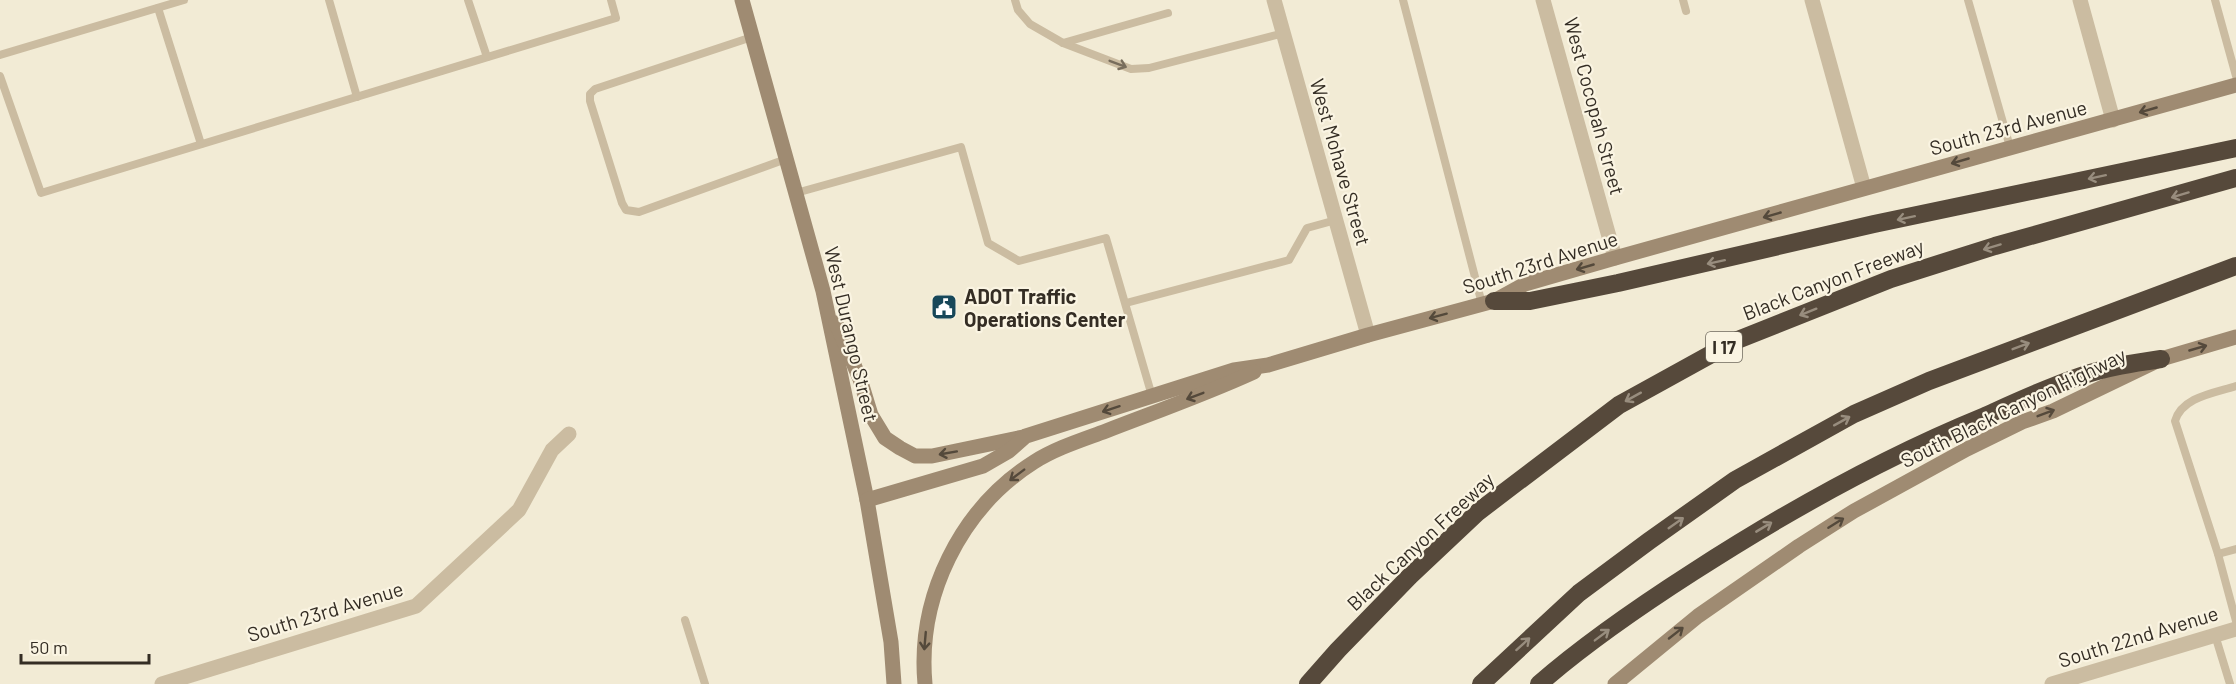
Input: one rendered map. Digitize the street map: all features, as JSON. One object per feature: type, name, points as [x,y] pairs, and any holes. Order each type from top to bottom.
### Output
[{"type":"highway","points":[[1488,303],[1530,301],[1574,292],[1874,224],[2236,148]]},
{"type":"highway","name":"Black Canyon Freeway","points":[[1308,684],[1410,576],[1478,512],[1619,405],[1735,341],[1891,279],[1995,246],[2236,178]]},
{"type":"highway","points":[[1480,684],[1579,593],[1649,541],[1736,480],[1854,414],[1929,381],[2236,266]]},
{"type":"highway","points":[[1539,684],[1608,630],[1714,558],[1887,459],[1944,432],[2082,376],[2118,366],[2161,359]]},
{"type":"main road","name":"West Durango Street","points":[[742,0],[823,291],[867,500],[891,642],[894,684]]},
{"type":"main road","name":"South 23rd Avenue","points":[[867,500],[982,466],[1009,451],[1026,436],[1234,370],[1268,366],[1368,335],[1488,303],[1525,284],[2236,85]]},
{"type":"main road","points":[[823,291],[860,379],[871,415],[885,438],[915,456],[932,456],[1026,436]]},
{"type":"main road","name":"South Black Canyon Highway","points":[[1615,684],[1698,616],[1798,546],[1854,511],[1967,449],[2022,422],[2053,411],[2161,359],[2236,337]]},
{"type":"main road","points":[[925,684],[923,663],[927,618],[944,567],[970,521],[1005,484],[1035,461],[1268,366]]},
{"type":"street","name":"West Mohave Street","points":[[1275,0],[1368,335]]},
{"type":"street","name":"West Cocopah Street","points":[[1544,0],[1615,258]]},
{"type":"street","points":[[1812,0],[1864,188]]},
{"type":"street","points":[[2080,0],[2113,120]]},
{"type":"street","name":"South 23rd Avenue","points":[[162,684],[416,606],[519,510],[552,450],[569,434]]},
{"type":"street","name":"South 22nd Avenue","points":[[2052,684],[2070,681],[2236,629]]},
{"type":"lane","points":[[0,55],[184,0]]},
{"type":"lane","points":[[329,0],[357,96]]},
{"type":"lane","points":[[468,0],[487,57]]},
{"type":"lane","points":[[0,76],[41,194],[616,18],[611,0]]},
{"type":"lane","points":[[1015,0],[1018,9],[1030,24],[1063,43],[1131,69],[1141,69],[1284,33]]},
{"type":"lane","points":[[1403,0],[1488,303]]},
{"type":"lane","points":[[1683,0],[1686,10]]},
{"type":"lane","points":[[1968,0],[2010,147]]},
{"type":"lane","points":[[2215,0],[2236,76]]},
{"type":"lane","points":[[158,8],[201,144]]},
{"type":"lane","points":[[1063,43],[1168,13]]},
{"type":"lane","points":[[752,37],[595,89],[590,94],[590,101],[622,204],[626,210],[632,212],[639,212],[786,159]]},
{"type":"lane","points":[[796,193],[961,147],[988,243],[1018,261],[1106,238],[1152,396]]},
{"type":"lane","points":[[1126,303],[1288,260],[1307,228],[1336,220]]},
{"type":"lane","points":[[2236,386],[2199,397],[2186,404],[2180,410],[2175,422],[2218,554],[2236,621]]},
{"type":"lane","points":[[2218,554],[2236,549]]},
{"type":"lane","points":[[686,620],[705,684]]},
{"type":"lane","points":[[2216,635],[2230,684]]},
{"type":"place","name":"ADOT Traffic Operations Center","points":[[944,307]]}]
